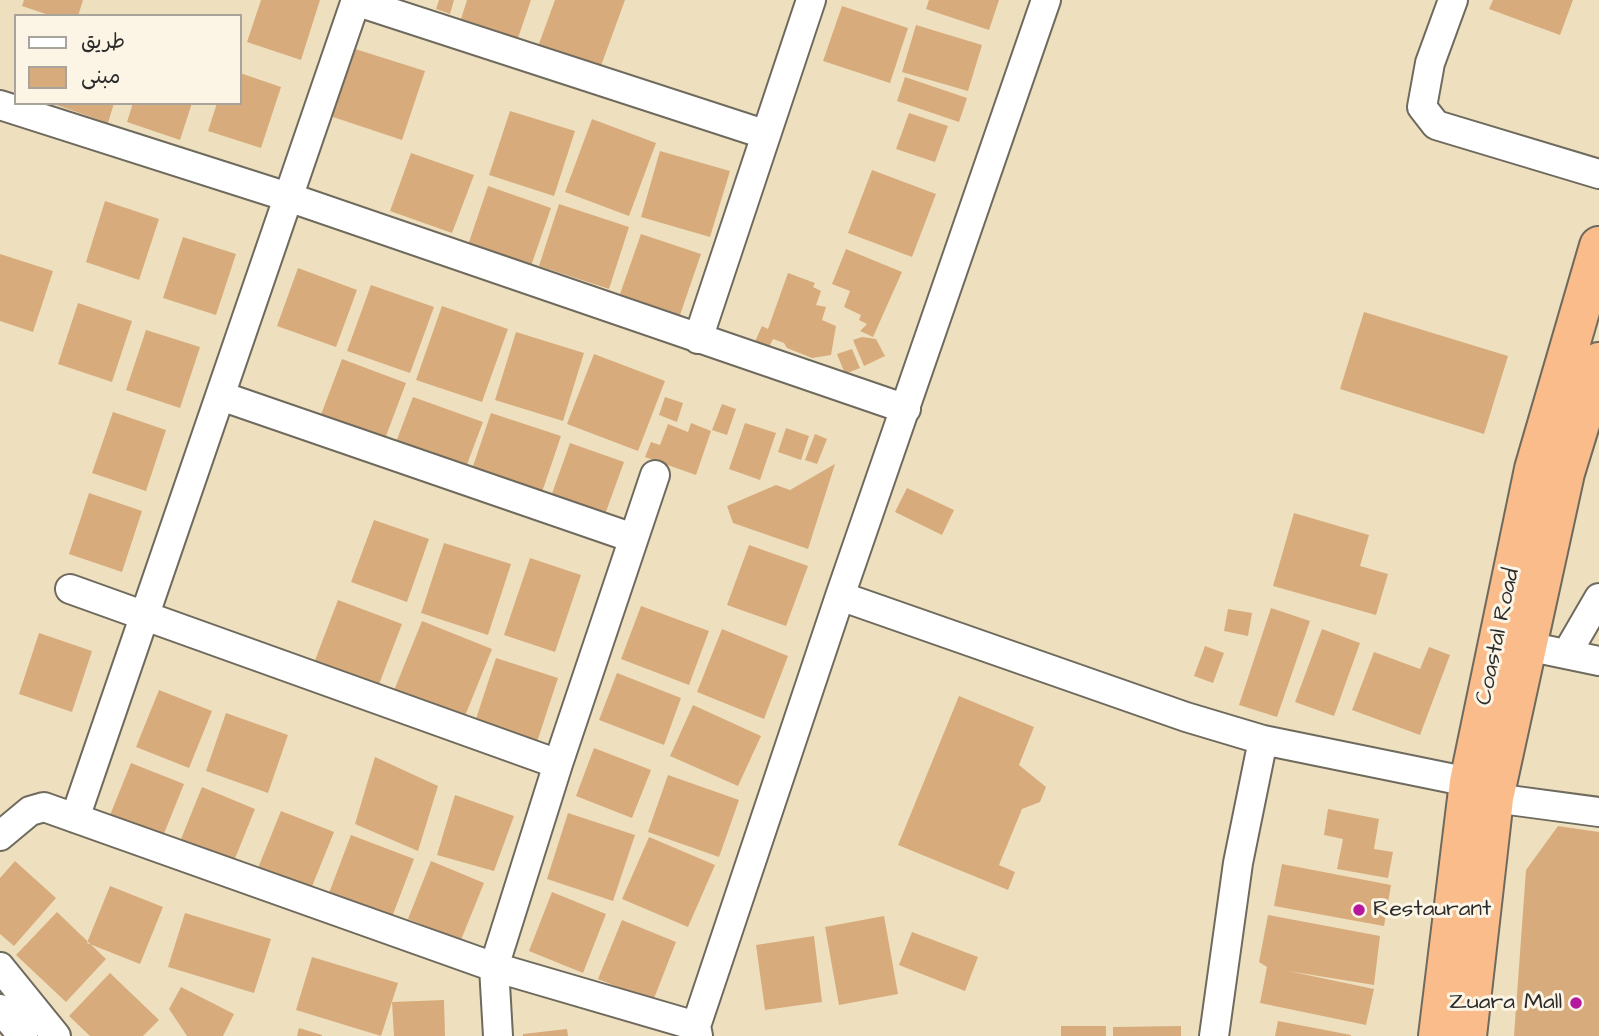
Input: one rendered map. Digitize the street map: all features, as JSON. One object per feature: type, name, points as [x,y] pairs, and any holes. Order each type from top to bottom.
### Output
[{"type":"highway","name":"Coastal Road","points":[[1437,1036],[1534,469],[1599,246]]},
{"type":"highway","name":"Coastal Road","points":[[1467,1036],[1481,790],[1527,646],[1565,473],[1599,362]]},
{"type":"street","points":[[698,339],[764,134],[811,0]]},
{"type":"street","points":[[0,836],[37,807],[75,818],[494,967],[697,1031],[840,596],[1046,0]]},
{"type":"street","points":[[1453,0],[1430,63],[1422,107],[1436,125],[1599,174]]},
{"type":"street","points":[[75,818],[355,1],[764,134]]},
{"type":"street","points":[[0,105],[288,197],[906,409]]},
{"type":"street","points":[[221,396],[633,538]]},
{"type":"street","points":[[498,1036],[494,967],[558,764],[655,475]]},
{"type":"street","points":[[69,589],[558,764]]},
{"type":"street","points":[[840,596],[1186,717],[1263,740],[1481,790],[1599,812]]},
{"type":"street","points":[[1567,653],[1599,598]]},
{"type":"street","points":[[1527,646],[1599,661]]},
{"type":"street","points":[[1214,1036],[1238,863],[1263,740]]},
{"type":"street","points":[[0,967],[56,1036]]},
{"type":"street","points":[[0,1009],[23,1036]]},
{"type":"building","points":[[24,0],[83,0],[79,14],[46,14],[22,6]]},
{"type":"building","points":[[261,0],[320,0],[301,60],[247,42]]},
{"type":"building","points":[[439,0],[454,0],[450,14],[436,9]]},
{"type":"building","points":[[467,0],[531,0],[518,38],[461,19]]},
{"type":"building","points":[[555,0],[625,0],[598,74],[536,52]]},
{"type":"building","points":[[929,0],[999,0],[989,30],[926,9]]},
{"type":"building","points":[[1493,0],[1573,0],[1560,35],[1489,9]]},
{"type":"building","points":[[842,6],[908,28],[890,83],[823,61]]},
{"type":"building","points":[[916,25],[982,45],[968,91],[902,72]]},
{"type":"building","points":[[352,48],[425,71],[402,140],[330,116]]},
{"type":"building","points":[[242,74],[281,87],[261,148],[208,131],[216,105],[242,105]]},
{"type":"building","points":[[905,77],[967,98],[959,122],[897,101]]},
{"type":"building","points":[[57,105],[113,105],[108,123]]},
{"type":"building","points":[[132,105],[191,105],[180,140],[127,122]]},
{"type":"building","points":[[510,111],[575,131],[554,196],[489,175]]},
{"type":"building","points":[[909,113],[948,126],[935,162],[896,149]]},
{"type":"building","points":[[592,119],[656,143],[629,216],[565,192]]},
{"type":"building","points":[[660,151],[730,171],[710,237],[641,217]]},
{"type":"building","points":[[411,153],[474,175],[452,233],[390,211]]},
{"type":"building","points":[[872,170],[936,194],[912,257],[848,233]]},
{"type":"building","points":[[488,186],[551,208],[530,269],[467,248]]},
{"type":"building","points":[[105,201],[159,219],[139,280],[86,262]]},
{"type":"building","points":[[559,204],[629,227],[609,289],[539,266]]},
{"type":"building","points":[[641,234],[701,254],[680,315],[620,294]]},
{"type":"building","points":[[183,237],[236,254],[216,315],[163,298]]},
{"type":"building","points":[[846,249],[902,272],[873,337],[860,331],[867,324],[859,320],[861,315],[844,307],[850,291],[832,284]]},
{"type":"building","points":[[0,254],[53,271],[33,332],[0,321]]},
{"type":"building","points":[[298,268],[357,290],[336,347],[277,326]]},
{"type":"building","points":[[788,273],[815,283],[813,287],[821,291],[816,305],[826,307],[822,320],[836,326],[831,355],[812,358],[773,339],[766,353],[753,346],[762,326],[768,329]]},
{"type":"building","points":[[371,285],[434,307],[410,373],[347,351]]},
{"type":"building","points":[[78,303],[132,321],[112,382],[58,364]]},
{"type":"building","points":[[442,306],[508,329],[482,402],[416,380]]},
{"type":"building","points":[[1364,312],[1508,356],[1484,434],[1340,389]]},
{"type":"building","points":[[146,330],[200,347],[180,408],[126,390]]},
{"type":"building","points":[[516,332],[584,353],[563,421],[495,400]]},
{"type":"building","points":[[862,337],[876,339],[885,356],[864,366],[853,340]]},
{"type":"building","points":[[852,349],[860,368],[845,374],[837,354]]},
{"type":"building","points":[[594,354],[665,381],[638,451],[567,424]]},
{"type":"building","points":[[342,359],[406,383],[383,444],[319,420]]},
{"type":"building","points":[[413,397],[483,422],[463,475],[393,450]]},
{"type":"building","points":[[665,397],[683,403],[677,422],[659,415]]},
{"type":"building","points":[[722,404],[736,409],[727,435],[712,430]]},
{"type":"building","points":[[113,412],[166,430],[146,491],[92,473]]},
{"type":"building","points":[[491,413],[561,436],[539,501],[469,478]]},
{"type":"building","points":[[691,423],[711,431],[696,475],[645,457],[651,442],[660,445],[668,424],[688,432]]},
{"type":"building","points":[[745,423],[776,433],[760,480],[729,469]]},
{"type":"building","points":[[786,428],[809,436],[801,460],[778,452]]},
{"type":"building","points":[[815,434],[827,439],[817,464],[805,460]]},
{"type":"building","points":[[570,443],[624,462],[603,520],[549,502]]},
{"type":"building","points":[[835,464],[808,549],[733,523],[727,506],[776,485],[790,490]]},
{"type":"building","points":[[907,488],[954,510],[942,535],[895,512]]},
{"type":"building","points":[[89,493],[142,511],[122,572],[69,554]]},
{"type":"building","points":[[1294,513],[1369,535],[1360,566],[1388,574],[1376,615],[1273,586]]},
{"type":"building","points":[[374,520],[429,539],[407,602],[351,582]]},
{"type":"building","points":[[444,543],[511,564],[488,635],[421,613]]},
{"type":"building","points":[[749,545],[808,566],[786,626],[727,605]]},
{"type":"building","points":[[530,558],[581,575],[555,652],[504,635]]},
{"type":"building","points":[[338,600],[402,624],[378,687],[314,663]]},
{"type":"building","points":[[641,606],[709,631],[689,685],[621,659]]},
{"type":"building","points":[[1271,608],[1310,621],[1277,717],[1239,705]]},
{"type":"building","points":[[1228,609],[1252,613],[1248,636],[1224,631]]},
{"type":"building","points":[[422,621],[492,649],[461,726],[391,698]]},
{"type":"building","points":[[722,629],[788,656],[764,719],[697,692]]},
{"type":"building","points":[[1322,629],[1360,643],[1334,716],[1295,702]]},
{"type":"building","points":[[39,633],[92,651],[72,712],[19,694]]},
{"type":"building","points":[[1205,646],[1224,653],[1213,683],[1194,676]]},
{"type":"building","points":[[1429,647],[1450,655],[1420,735],[1352,710],[1374,652],[1420,669]]},
{"type":"building","points":[[496,658],[558,678],[535,748],[473,728]]},
{"type":"building","points":[[617,673],[681,698],[664,745],[599,720]]},
{"type":"building","points":[[159,690],[212,711],[189,768],[136,747]]},
{"type":"building","points":[[959,696],[1034,727],[1019,765],[1046,787],[1040,802],[1022,809],[999,865],[1015,872],[1008,890],[898,845]]},
{"type":"building","points":[[693,705],[761,736],[738,786],[670,756]]},
{"type":"building","points":[[226,713],[288,735],[268,793],[206,771]]},
{"type":"building","points":[[594,748],[651,770],[632,818],[576,796]]},
{"type":"building","points":[[375,757],[438,786],[418,851],[355,824]]},
{"type":"building","points":[[131,763],[184,784],[161,841],[108,820]]},
{"type":"building","points":[[668,775],[739,800],[719,857],[648,832]]},
{"type":"building","points":[[202,787],[255,809],[232,866],[179,844]]},
{"type":"building","points":[[455,795],[514,816],[494,871],[437,855]]},
{"type":"building","points":[[1328,809],[1379,819],[1374,849],[1393,852],[1388,878],[1337,869],[1343,839],[1324,835]]},
{"type":"building","points":[[281,811],[334,832],[311,889],[258,868]]},
{"type":"building","points":[[568,813],[635,835],[613,901],[547,879]]},
{"type":"building","points":[[1558,826],[1599,832],[1599,1036],[1514,1036],[1526,870]]},
{"type":"building","points":[[351,835],[414,859],[392,917],[329,893]]},
{"type":"building","points":[[649,837],[715,865],[688,927],[622,899]]},
{"type":"building","points":[[15,861],[56,898],[14,946],[0,934],[0,878]]},
{"type":"building","points":[[431,861],[484,883],[461,940],[408,919]]},
{"type":"building","points":[[1282,864],[1391,885],[1384,926],[1274,906]]},
{"type":"building","points":[[110,886],[163,907],[140,964],[87,943]]},
{"type":"building","points":[[552,892],[606,914],[583,973],[529,951]]},
{"type":"building","points":[[57,912],[106,959],[66,1002],[16,955]]},
{"type":"building","points":[[185,913],[271,939],[254,993],[168,967]]},
{"type":"building","points":[[1268,915],[1380,936],[1374,985],[1288,971],[1374,989],[1366,1025],[1260,1003],[1267,967],[1259,962]]},
{"type":"building","points":[[884,916],[898,994],[839,1005],[825,927]]},
{"type":"building","points":[[622,920],[676,942],[653,1001],[598,979]]},
{"type":"building","points":[[912,932],[978,957],[965,991],[899,965]]},
{"type":"building","points":[[814,936],[822,1002],[765,1010],[756,945]]},
{"type":"building","points":[[312,957],[398,983],[381,1036],[296,1010]]},
{"type":"building","points":[[110,973],[159,1020],[143,1036],[90,1036],[69,1016]]},
{"type":"building","points":[[181,987],[234,1014],[223,1036],[187,1036],[169,1009]]},
{"type":"building","points":[[444,1000],[445,1036],[394,1036],[392,1002]]},
{"type":"building","points":[[1278,1021],[1351,1035],[1351,1036],[1275,1036]]},
{"type":"building","points":[[1061,1026],[1106,1026],[1106,1036],[1061,1036]]},
{"type":"building","points":[[1181,1026],[1181,1036],[1113,1036],[1113,1027]]},
{"type":"building","points":[[299,1028],[322,1035],[322,1036],[297,1036]]},
{"type":"building","points":[[567,1029],[568,1036],[523,1036],[523,1034]]},
{"type":"place","name":"Restaurant","points":[[1359,910]]},
{"type":"place","name":"Zuara Mall","points":[[1576,1003]]}]
